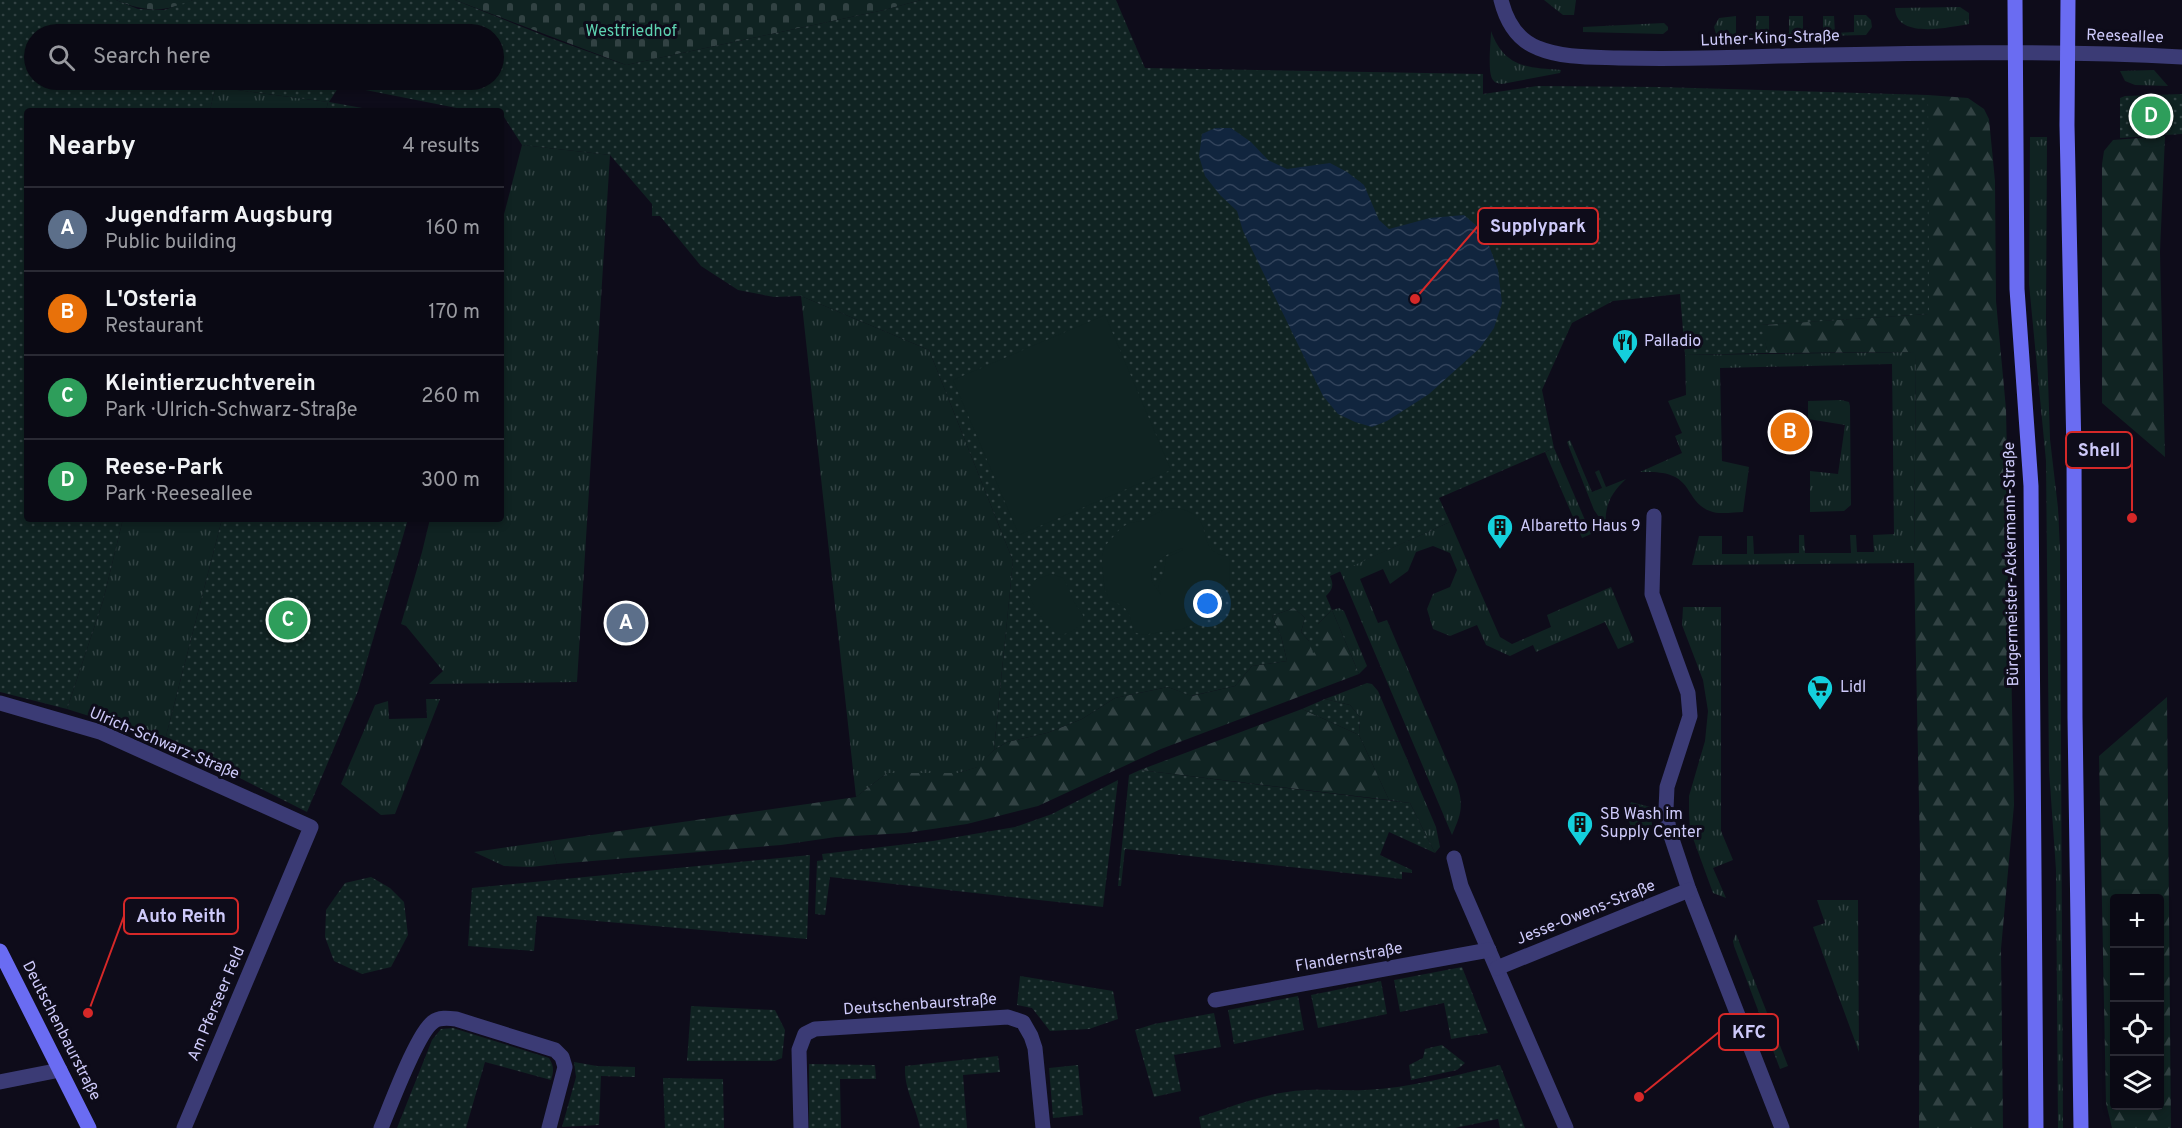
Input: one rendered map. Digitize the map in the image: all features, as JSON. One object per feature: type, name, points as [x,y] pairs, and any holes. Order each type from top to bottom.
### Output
[{"type":"main road","name":"Bürgermeister-Ackermann-Straße","points":[[2015,0],[2017,289],[2031,486],[2036,1128]]},
{"type":"main road","points":[[2068,0],[2081,1128]]},
{"type":"main road","name":"Deutschenbaurstraße","points":[[0,951],[89,1128]]},
{"type":"street","name":"Luther-King-Straße","points":[[1501,0],[1504,15],[1518,35],[1536,48],[1558,54],[1596,58],[1692,59],[1890,53],[2067,53]]},
{"type":"street","name":"Reeseallee","points":[[2067,53],[2182,57]]},
{"type":"street","points":[[1654,516],[1652,594],[1689,693],[1690,716],[1667,787],[1665,809],[1669,830],[1689,890],[1782,1128]]},
{"type":"street","name":"Ulrich-Schwarz-Straße","points":[[0,703],[100,732],[311,827]]},
{"type":"street","name":"Am Pferseer Feld","points":[[184,1128],[311,827]]},
{"type":"street","points":[[1454,858],[1461,886],[1566,1128]]},
{"type":"street","name":"Jesse-Owens-Straße","points":[[1497,968],[1689,890]]},
{"type":"street","name":"Flandernstraße","points":[[1215,1000],[1489,950]]},
{"type":"street","name":"Deutschenbaurstraße","points":[[801,1128],[799,1050],[805,1034],[815,1029],[1008,1017],[1023,1022],[1035,1048],[1042,1128]]},
{"type":"street","points":[[381,1128],[417,1045],[433,1022],[444,1018],[456,1019],[539,1043],[555,1050],[562,1057],[565,1067],[549,1128]]},
{"type":"street","points":[[0,1082],[60,1070]]},
{"type":"green space","points":[[0,0],[116,0],[138,9],[164,10],[193,0],[455,0],[626,65],[884,10],[921,0],[1116,0],[1145,68],[1483,74],[1483,94],[1537,86],[1659,87],[1928,95],[1929,314],[1761,325],[1768,353],[1685,355],[1680,294],[1613,301],[1572,323],[1542,390],[1554,448],[1439,498],[1450,522],[1330,576],[1332,587],[1326,596],[1332,610],[1318,624],[1323,647],[1313,653],[1309,641],[1301,632],[1305,618],[1294,608],[1272,616],[1281,636],[1287,661],[1252,666],[1235,686],[1191,696],[1168,687],[1115,698],[1082,719],[1047,733],[1007,742],[994,750],[1013,561],[929,350],[801,296],[774,297],[738,290],[701,266],[660,216],[652,216],[652,204],[610,155],[522,145],[504,117],[504,108],[457,108],[365,90],[504,90],[504,24],[24,24],[24,90],[214,90],[211,108],[24,108],[24,522],[122,522],[103,601],[67,709],[0,692]]},
{"type":"green space","points":[[116,0],[193,0],[164,9],[145,9]]},
{"type":"green space","name":"Westfriedhof","points":[[455,0],[921,0],[884,10],[626,65]]},
{"type":"green space","points":[[1544,0],[1576,0],[1574,15],[1563,15]]},
{"type":"green space","points":[[1960,7],[1969,13],[1969,24],[1938,29],[1914,28],[1904,24],[1898,18],[1895,8]]},
{"type":"green space","points":[[1854,15],[1866,15],[1871,20],[1872,27],[1866,35],[1726,38],[1716,34],[1714,27],[1719,18],[1736,16],[1736,33],[1756,34],[1756,16],[1769,16],[1769,33],[1789,33],[1789,16],[1803,16],[1803,33],[1823,33],[1823,16],[1834,16],[1835,33],[1854,32]]},
{"type":"green space","points":[[1664,23],[1668,30],[1663,34],[1583,32],[1583,27]]},
{"type":"green space","points":[[1491,31],[1496,43],[1510,59],[1527,66],[1561,70],[1560,73],[1502,84],[1495,82],[1490,71]]},
{"type":"green space","points":[[2154,70],[2168,86],[2135,85],[2125,81],[2120,71]]},
{"type":"green space","points":[[214,90],[238,90],[328,102],[327,108],[211,108]]},
{"type":"green space","points":[[238,90],[337,90],[329,102],[362,108],[327,108],[328,102]]},
{"type":"green space","points":[[2182,94],[2182,134],[2120,138],[2120,98]]},
{"type":"green space","points":[[1928,95],[1968,98],[1984,109],[1989,119],[1995,181],[1996,301],[2006,409],[2014,805],[2001,949],[2003,1128],[1919,1128],[1920,852],[1914,563],[1916,352],[1768,353],[1760,325],[1928,314]]},
{"type":"green space","points":[[2165,136],[2160,252],[2165,457],[2102,403],[2102,164],[2104,151],[2113,140]]},
{"type":"green space","points":[[2030,137],[2047,137],[2046,319],[2050,439],[2060,549],[2063,1128],[2058,1128],[2056,870],[2049,770],[2046,461],[2029,284]]},
{"type":"green space","points":[[522,145],[610,155],[577,682],[429,684],[443,671],[406,626],[401,624],[429,522],[504,522],[504,214]]},
{"type":"green space","points":[[801,296],[929,350],[1013,561],[994,750],[978,767],[958,773],[887,773],[856,797]]},
{"type":"green space","points":[[1105,315],[1171,470],[1019,535],[953,380]]},
{"type":"green space","points":[[1916,352],[1914,563],[1692,565],[1699,536],[1722,536],[1722,554],[1747,554],[1747,536],[1753,536],[1754,554],[1799,553],[1799,535],[1804,535],[1805,553],[1851,553],[1850,535],[1856,535],[1857,552],[1874,552],[1873,535],[1894,534],[1892,364],[1720,368],[1722,461],[1749,467],[1743,512],[1722,513],[1702,507],[1683,482],[1672,475],[1640,472],[1682,453],[1675,436],[1682,433],[1668,401],[1686,395],[1685,355]]},
{"type":"green space","points":[[1841,400],[1849,402],[1850,406],[1851,505],[1844,511],[1810,512],[1810,471],[1838,474],[1845,425],[1808,419],[1808,401]]},
{"type":"green space","points":[[1570,440],[1592,492],[1602,488],[1595,472],[1599,470],[1606,487],[1626,479],[1616,489],[1610,500],[1606,513],[1606,527],[1594,510],[1567,442]]},
{"type":"green space","points":[[1554,448],[1591,534],[1582,538],[1545,452]]},
{"type":"green space","points":[[1175,508],[1195,515],[1200,521],[1210,547],[1217,553],[1229,557],[1230,581],[1210,613],[1199,622],[1182,629],[1142,635],[1134,632],[1125,608],[1110,600],[1105,590],[1102,556],[1105,546],[1121,528],[1129,523],[1142,521],[1165,509]],"holes":[[[1182,548],[1183,550],[1166,558],[1164,573],[1158,587],[1161,595],[1151,580],[1154,568],[1160,559]]]},
{"type":"green space","points":[[122,522],[221,522],[165,740],[67,709],[103,601]]},
{"type":"green space","points":[[221,522],[407,522],[358,691],[307,812],[165,740]]},
{"type":"green space","points":[[1450,522],[1500,637],[1512,644],[1551,627],[1547,615],[1611,587],[1634,642],[1618,649],[1605,622],[1536,652],[1533,645],[1510,656],[1486,645],[1477,625],[1450,636],[1433,629],[1427,609],[1433,594],[1450,587],[1457,570],[1450,553],[1433,546],[1416,552],[1408,571],[1390,584],[1383,569],[1360,579],[1378,623],[1387,620],[1457,784],[1460,810],[1452,835],[1340,571]]},
{"type":"green space","points":[[1052,574],[1063,578],[1083,615],[1084,623],[1069,633],[1059,635],[1045,622],[1028,593],[1036,579]]},
{"type":"green space","points":[[1683,607],[1721,607],[1721,831],[1733,860],[1713,868],[1726,898],[1713,893],[1690,830],[1689,796],[1705,741],[1708,711],[1703,680],[1682,625]]},
{"type":"green space","points":[[1294,608],[1305,618],[1301,632],[1309,641],[1318,624],[1332,610],[1359,674],[1161,749],[1038,806],[967,824],[905,833],[836,837],[781,845],[557,864],[550,841],[856,797],[887,773],[958,773],[977,767],[994,750],[1007,742],[1047,733],[1082,719],[1115,698],[1168,687],[1192,696],[1235,686],[1252,666],[1287,661],[1281,636],[1272,616]]},
{"type":"green space","points":[[1339,608],[1344,611],[1367,666],[1359,674],[1332,610]]},
{"type":"green space","points":[[1367,683],[1372,684],[1378,691],[1436,827],[1440,847],[1435,853],[1410,803],[1389,800],[1359,735],[1360,717],[1350,705],[1325,699]]},
{"type":"green space","points":[[2167,697],[2171,1128],[2112,1128],[2106,1103],[2099,756]]},
{"type":"green space","points":[[426,699],[440,699],[395,814],[381,815],[341,784],[375,705],[388,701],[389,719],[427,718]]},
{"type":"green space","points":[[1325,699],[1350,705],[1360,717],[1359,735],[1302,709]]},
{"type":"green space","points":[[1302,709],[1359,735],[1389,800],[1140,770]]},
{"type":"green space","points":[[1140,770],[1410,803],[1435,853],[1389,832],[1380,855],[1412,870],[1412,873],[1402,872],[1402,879],[1125,849],[1121,886],[1118,886],[1129,775]]},
{"type":"green space","points":[[1118,780],[1103,907],[830,877],[825,915],[815,914],[817,861],[823,860],[822,854],[933,841],[1015,827],[1052,814]]},
{"type":"green space","points":[[1631,802],[1650,807],[1652,825],[1641,827],[1642,834],[1635,837],[1626,814]]},
{"type":"green space","points":[[550,841],[557,864],[531,867],[504,866],[474,852]]},
{"type":"green space","points":[[810,855],[807,939],[537,916],[534,951],[468,946],[472,888]]},
{"type":"green space","points":[[371,877],[390,888],[404,902],[408,935],[391,967],[362,974],[334,961],[325,937],[326,910],[345,883]]},
{"type":"green space","points":[[1817,900],[1858,900],[1859,1052],[1813,927],[1825,923]]},
{"type":"green space","points":[[1736,934],[1788,1066],[1780,1069],[1734,946],[1733,941]]},
{"type":"green space","points":[[1462,967],[1488,1033],[1451,1039],[1444,1003],[1400,1012],[1394,980]]},
{"type":"green space","points":[[1020,976],[1113,991],[1118,1019],[1089,1029],[1050,1031],[1032,1008],[1017,1005]]},
{"type":"green space","points":[[1381,981],[1387,1014],[1318,1028],[1311,995]]},
{"type":"green space","points":[[1298,996],[1304,1030],[1234,1044],[1228,1010]]},
{"type":"green space","points":[[691,1006],[775,1010],[785,1030],[782,1058],[775,1061],[687,1061]]},
{"type":"green space","points":[[1214,1013],[1221,1047],[1174,1055],[1181,1091],[1154,1097],[1135,1030],[1154,1024]]},
{"type":"green space","points":[[453,1028],[549,1058],[553,1069],[551,1080],[485,1062],[466,1128],[397,1128],[432,1040],[441,1029]]},
{"type":"green space","points":[[1442,1045],[1465,1063],[1457,1070],[1411,1080],[1409,1065],[1423,1058],[1425,1049]]},
{"type":"green space","points":[[998,1056],[1000,1072],[963,1075],[967,1128],[920,1128],[906,1083],[905,1066]]},
{"type":"green space","points":[[574,1062],[597,1066],[635,1067],[635,1077],[601,1076],[599,1125],[562,1127],[576,1077]]},
{"type":"green space","points":[[809,1064],[875,1065],[876,1079],[840,1079],[841,1128],[809,1128]]},
{"type":"green space","points":[[1078,1065],[1083,1115],[1053,1118],[1049,1068]]},
{"type":"green space","points":[[1500,1065],[1525,1128],[1500,1128],[1498,1119],[1455,1128],[1201,1128],[1199,1117],[1276,1094],[1306,1090],[1365,1090],[1399,1087]]},
{"type":"green space","points":[[663,1078],[723,1079],[724,1128],[665,1128]]},
{"type":"water","points":[[1215,128],[1231,128],[1251,142],[1268,160],[1287,169],[1330,163],[1347,172],[1364,185],[1379,220],[1389,229],[1430,218],[1464,215],[1484,232],[1498,270],[1502,303],[1494,328],[1480,348],[1429,394],[1387,421],[1372,427],[1338,414],[1323,396],[1243,231],[1237,211],[1205,176],[1199,156],[1202,134]]},
{"type":"place","name":"Reese-Park","points":[[2151,116]]},
{"type":"place","name":"Supplypark","points":[[1415,299]]},
{"type":"place","name":"Palladio","points":[[1625,365]]},
{"type":"place","name":"L'Osteria","points":[[1790,432]]},
{"type":"place","name":"Shell","points":[[2132,518]]},
{"type":"place","name":"Albaretto Haus 9","points":[[1500,550]]},
{"type":"place","name":"Kleintierzuchtverein","points":[[288,620]]},
{"type":"place","name":"Jugendfarm Augsburg","points":[[626,623]]},
{"type":"place","name":"Lidl","points":[[1820,711]]},
{"type":"place","name":"SB Wash im Supply Center","points":[[1580,847]]},
{"type":"place","name":"Auto Reith","points":[[88,1013]]},
{"type":"place","name":"KFC","points":[[1639,1097]]}]
